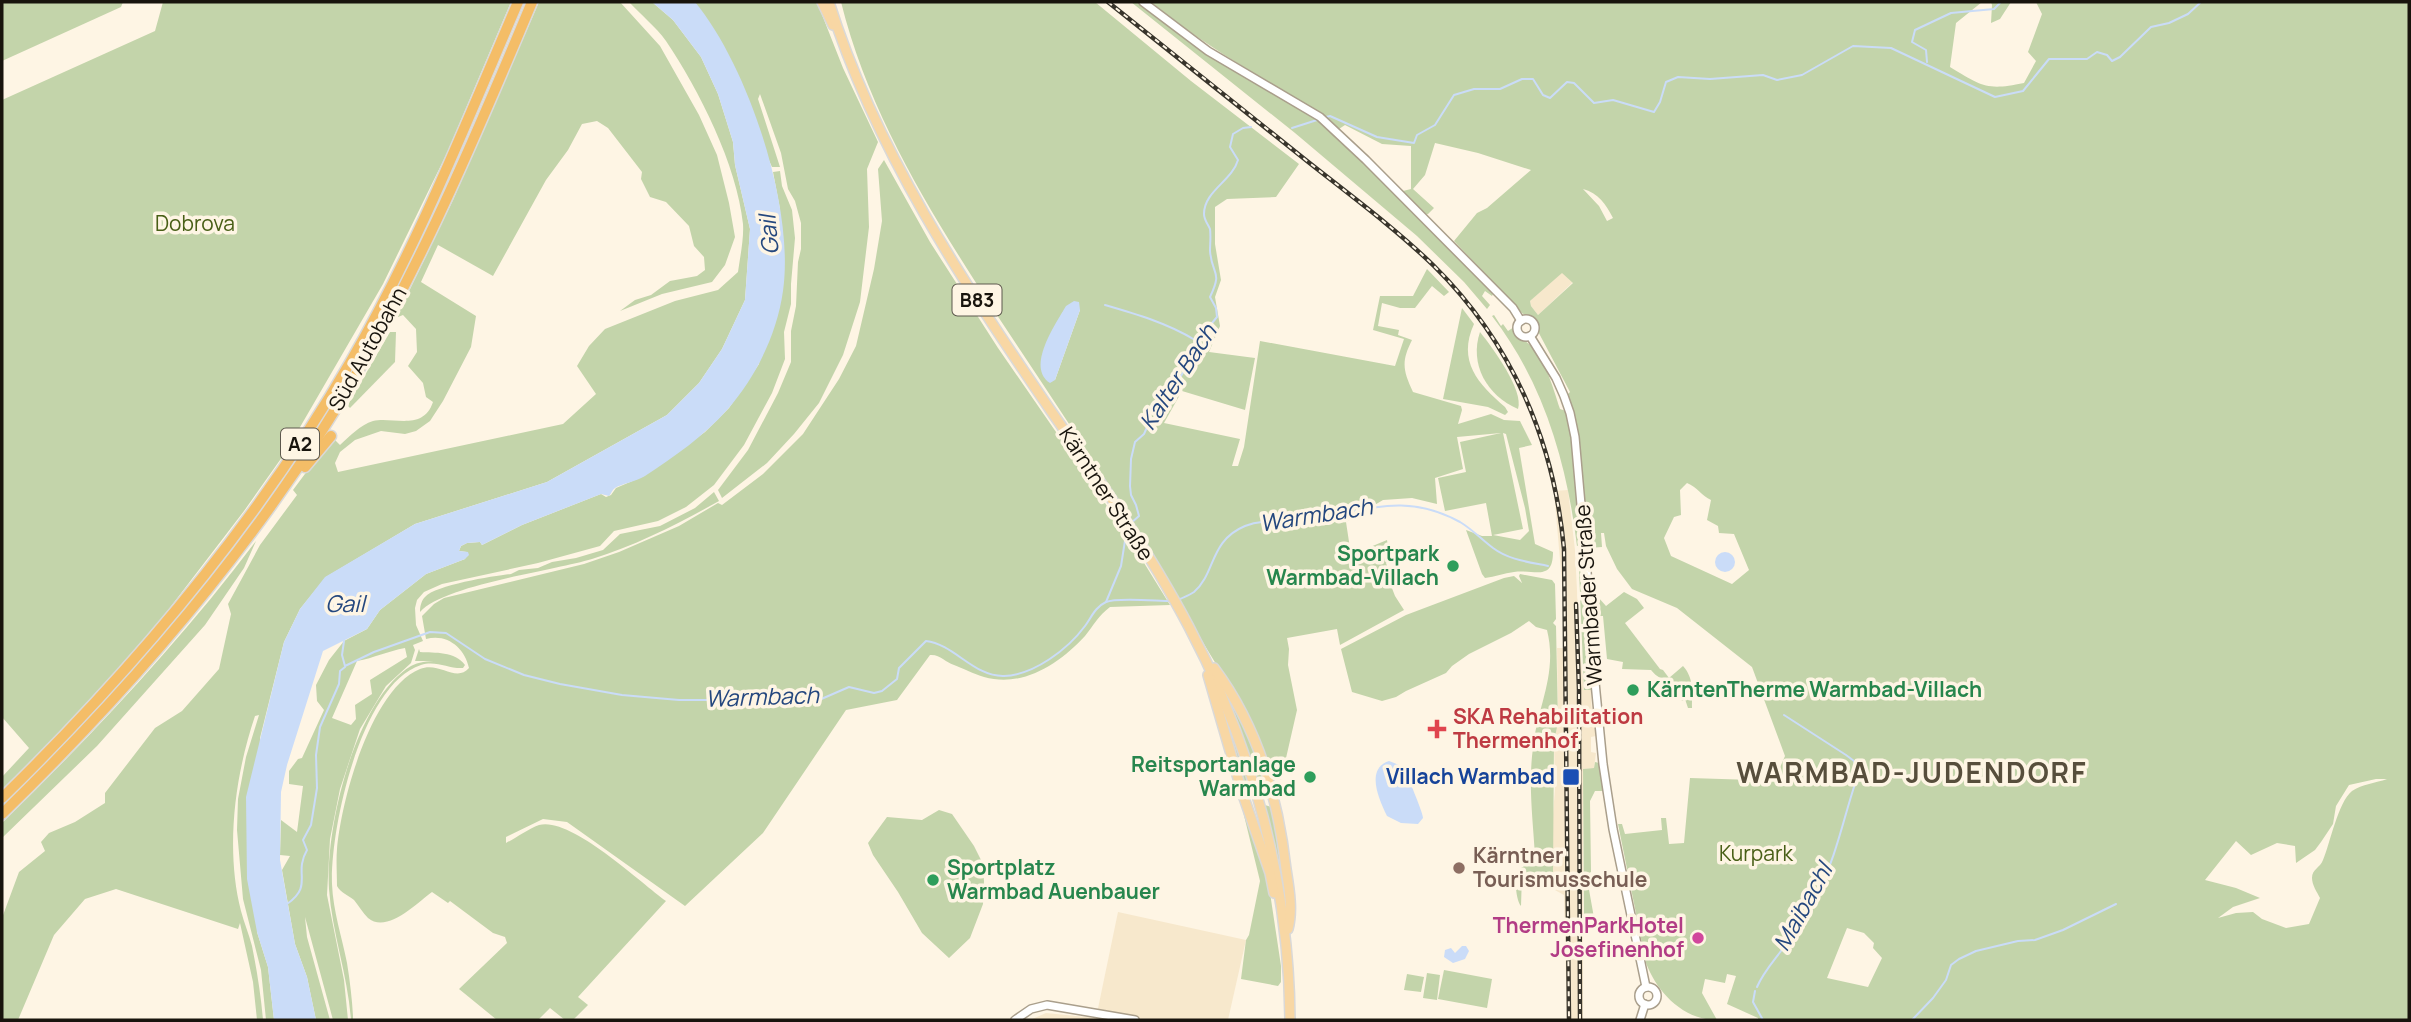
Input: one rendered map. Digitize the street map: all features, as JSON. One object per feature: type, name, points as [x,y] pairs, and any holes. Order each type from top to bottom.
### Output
[{"type":"highway","name":"Süd Autobahn","points":[[2,798],[114,682],[185,600],[289,462],[338,383],[382,303],[454,152],[518,2]]},
{"type":"highway","name":"Süd Autobahn","points":[[2,814],[120,694],[195,607],[263,519],[324,428],[392,309],[438,217],[532,2]]},
{"type":"highway","points":[[392,309],[395,321]]},
{"type":"highway","points":[[263,519],[331,436]]},
{"type":"main road","points":[[822,2],[828,19],[839,34]]},
{"type":"main road","name":"Kärntner Straße","points":[[829,2],[839,34],[873,115],[930,225],[1133,532],[1168,589],[1202,653],[1224,703],[1263,815],[1277,875],[1286,935],[1290,974],[1288,1018]]},
{"type":"main road","points":[[835,2],[836,23]]},
{"type":"main road","points":[[1202,653],[1242,792],[1270,873],[1274,893],[1282,906]]},
{"type":"main road","points":[[1202,653],[1221,678],[1246,722],[1270,781],[1281,828],[1288,882],[1290,926],[1286,935]]},
{"type":"street","name":"Warmbader Straße","points":[[1143,2],[1208,51],[1320,117],[1449,243],[1513,308],[1521,321]]},
{"type":"street","name":"Warmbader Straße","points":[[1527,320],[1534,325],[1530,336],[1522,337],[1518,333],[1517,325],[1521,321],[1527,320]]},
{"type":"street","name":"Warmbader Straße","points":[[1530,336],[1556,378],[1570,413],[1575,437],[1603,764],[1646,987]]},
{"type":"street","name":"Warmbader Straße","points":[[1645,1004],[1639,995],[1646,987]]},
{"type":"street","name":"Warmbader Straße","points":[[1645,1004],[1653,1003],[1657,997],[1654,989],[1646,987]]},
{"type":"street","name":"Warmbader Straße","points":[[1640,1020],[1645,1004]]},
{"type":"street","points":[[1015,1020],[1031,1009],[1047,1005],[1135,1020]]},
{"type":"shaded area","points":[[1562,272],[1573,282],[1538,315],[1530,301]]},
{"type":"shaded area","name":"Villach Warmbad","points":[[1568,490],[1575,550],[1584,690],[1591,690],[1592,719],[1595,722],[1596,736],[1591,737],[1591,752],[1596,753],[1594,768],[1583,769],[1583,1020],[1567,1020],[1564,895],[1553,889],[1551,840],[1555,789],[1554,741],[1558,723],[1557,648],[1563,648],[1564,606],[1554,491]]},
{"type":"shaded area","points":[[1118,912],[1246,940],[1228,1020],[1030,1020],[1046,1013],[1096,1018]]},
{"type":"green space","points":[[2,2],[123,2],[121,7],[2,61]]},
{"type":"green space","name":"Dobrova","points":[[163,2],[511,2],[447,153],[383,284],[285,453],[149,635],[2,790],[2,777],[29,748],[2,717],[2,100],[155,31]]},
{"type":"green space","points":[[539,2],[620,2],[660,46],[699,115],[717,155],[735,237],[725,265],[712,282],[662,294],[620,311],[635,300],[651,295],[670,281],[697,276],[705,270],[704,257],[694,246],[689,226],[666,202],[650,197],[641,179],[642,172],[608,128],[597,121],[582,124],[568,150],[546,180],[493,276],[438,245],[421,282],[476,316],[471,347],[430,421],[416,431],[405,434],[381,431],[355,440],[340,452],[335,463],[338,472],[563,424],[596,394],[577,366],[589,346],[605,329],[675,301],[718,290],[738,272],[743,224],[725,153],[679,61],[662,36],[629,2],[652,2],[673,20],[701,57],[718,94],[733,142],[735,165],[750,229],[745,300],[722,349],[699,383],[667,415],[547,482],[415,524],[326,577],[300,609],[284,642],[260,738],[257,932],[268,967],[274,1020],[266,1020],[261,970],[243,899],[237,830],[238,799],[246,757],[259,715],[255,716],[242,763],[234,812],[233,838],[236,887],[252,946],[263,1020],[257,1020],[253,982],[240,923],[238,929],[116,889],[85,899],[54,935],[18,1020],[2,1020],[2,918],[19,872],[45,851],[41,842],[49,833],[75,822],[105,803],[105,793],[155,728],[182,711],[219,669],[231,614],[228,604],[260,545],[297,495],[293,490],[328,443],[335,440],[340,445],[359,428],[373,421],[415,420],[428,411],[433,402],[426,397],[423,383],[408,366],[417,352],[416,329],[403,315],[398,317],[398,314],[453,200]]},
{"type":"green space","points":[[695,2],[817,2],[843,68],[878,142],[867,169],[869,227],[860,302],[843,355],[819,403],[794,434],[767,463],[722,498],[718,490],[748,450],[791,362],[791,331],[796,306],[801,223],[795,201],[788,189],[781,153],[760,94],[758,99],[780,167],[772,167]]},
{"type":"green space","points":[[841,2],[1095,2],[1191,81],[1299,164],[1276,197],[1227,199],[1215,207],[1215,244],[1221,280],[1215,297],[1220,326],[1209,352],[1255,358],[1245,410],[1182,391],[1164,423],[1240,439],[1232,466],[1238,466],[1244,447],[1260,341],[1395,366],[1404,339],[1373,330],[1380,296],[1413,296],[1427,269],[1449,292],[1444,296],[1432,286],[1415,308],[1400,308],[1382,303],[1378,326],[1399,330],[1398,335],[1412,340],[1406,354],[1405,366],[1413,392],[1461,406],[1458,424],[1491,414],[1504,420],[1520,421],[1532,445],[1519,448],[1535,544],[1553,552],[1550,567],[1541,572],[1514,572],[1485,578],[1482,574],[1466,530],[1482,536],[1492,536],[1486,503],[1445,511],[1438,478],[1466,472],[1460,442],[1501,433],[1457,437],[1463,469],[1435,478],[1437,504],[1412,498],[1383,500],[1346,522],[1351,555],[1387,540],[1390,560],[1386,563],[1390,575],[1388,578],[1404,610],[1340,645],[1337,629],[1287,638],[1288,665],[1297,710],[1281,780],[1273,779],[1269,768],[1270,758],[1263,756],[1240,703],[1151,552],[978,286],[916,184],[865,78]],"holes":[[[1080,310],[1055,380],[1054,329],[1063,312]],[[1503,433],[1506,434],[1529,531],[1520,540],[1493,535],[1523,529]]]},
{"type":"green space","points":[[1131,2],[1139,2],[1195,46],[1313,115],[1363,160],[1485,283],[1493,294],[1492,296],[1485,291],[1482,296],[1490,305],[1487,309],[1417,236],[1295,133]]},
{"type":"green space","name":"Kurpark","points":[[1151,2],[1982,2],[1956,23],[1950,67],[1977,83],[2001,87],[2024,83],[2036,61],[2028,52],[2042,14],[2036,2],[2409,2],[2409,1020],[1758,1020],[1727,1004],[1736,976],[1727,974],[1725,983],[1705,979],[1702,993],[1717,1020],[1705,1019],[1682,1010],[1664,994],[1646,963],[1618,824],[1622,824],[1625,834],[1662,830],[1661,818],[1666,818],[1669,844],[1684,843],[1690,778],[1753,780],[1778,772],[1785,756],[1752,667],[1677,608],[1632,589],[1617,569],[1606,546],[1604,533],[1601,533],[1602,547],[1588,548],[1579,445],[1567,395],[1570,392],[1532,320],[1522,313],[1454,241],[1477,213],[1487,208],[1531,170],[1435,143],[1425,175],[1413,189],[1434,208],[1425,215],[1397,187],[1403,191],[1411,189],[1411,146],[1382,144],[1345,125],[1339,129],[1307,105],[1211,46]],"holes":[[[1583,189],[1601,200],[1613,218],[1607,221],[1599,206]],[[1562,273],[1573,283],[1538,315],[1530,301]],[[1687,483],[1711,500],[1707,520],[1718,526],[1719,533],[1734,534],[1749,570],[1732,584],[1671,556],[1664,538],[1674,517],[1681,515],[1680,490]],[[2387,779],[2365,785],[2347,796],[2323,860],[2312,875],[2320,898],[2309,924],[2286,928],[2262,919],[2253,912],[2218,918],[2233,907],[2260,898],[2205,880],[2236,841],[2251,855],[2277,843],[2295,846],[2296,863],[2315,850],[2321,842],[2333,824],[2336,806],[2349,785]],[[1847,928],[1864,933],[1874,943],[1873,948],[1882,958],[1868,987],[1827,978]]]},
{"type":"green space","points":[[1991,2],[2011,2],[2000,19],[1991,23],[1992,5]]},
{"type":"green space","points":[[884,160],[930,242],[998,348],[1125,532],[1170,605],[1110,607],[1064,656],[1039,671],[1013,679],[984,677],[930,655],[897,700],[846,710],[763,833],[685,906],[567,822],[543,819],[506,837],[506,843],[539,825],[552,825],[568,830],[604,852],[666,901],[578,997],[588,1005],[573,1020],[565,1020],[550,1008],[538,1020],[497,1020],[459,989],[507,943],[505,937],[493,933],[450,901],[448,903],[432,892],[393,920],[376,922],[368,918],[354,900],[337,886],[337,849],[345,803],[352,776],[373,722],[387,699],[403,681],[420,669],[427,667],[459,673],[469,668],[464,654],[454,644],[441,638],[426,639],[422,616],[434,604],[444,598],[584,564],[679,526],[718,503],[722,505],[763,474],[803,434],[839,379],[856,346],[882,221],[878,169]]},
{"type":"green space","points":[[780,171],[782,186],[792,210],[795,238],[791,304],[784,332],[785,359],[772,393],[744,445],[714,485],[686,507],[658,521],[614,531],[600,546],[442,584],[424,592],[417,600],[416,625],[423,641],[413,645],[415,650],[411,663],[386,686],[360,729],[340,789],[330,839],[327,895],[344,980],[348,1020],[333,1020],[305,917],[307,937],[330,1020],[316,1020],[307,977],[295,944],[282,870],[290,856],[280,855],[281,820],[297,832],[303,786],[289,784],[289,771],[298,759],[302,758],[324,710],[317,701],[316,685],[329,660],[344,641],[367,629],[380,610],[426,574],[465,559],[467,552],[459,551],[461,546],[480,542],[482,545],[522,525],[601,494],[606,497],[611,495],[616,488],[644,476],[705,432],[729,408],[759,364],[780,209],[773,172]],"holes":[[[405,648],[407,657],[370,680],[372,694],[355,705],[356,719],[351,725],[332,718],[357,661]]]},
{"type":"green space","points":[[1462,308],[1474,324],[1468,349],[1473,371],[1486,390],[1505,407],[1508,412],[1505,415],[1488,407],[1443,399]]},
{"type":"green space","points":[[1492,316],[1508,331],[1514,327],[1518,337],[1527,342],[1540,358],[1560,409],[1566,411],[1571,432],[1583,546],[1577,546],[1567,485],[1550,425],[1526,369]]},
{"type":"green space","points":[[390,332],[396,332],[395,362],[350,408],[350,401]]},
{"type":"green space","points":[[1480,332],[1512,380],[1519,401],[1518,409],[1497,396],[1483,378],[1477,356]]},
{"type":"green space","points":[[714,492],[719,501],[673,526],[625,547],[574,564],[451,594],[433,602],[420,612],[425,597],[431,593],[466,582],[538,568],[603,550],[620,534],[660,526],[695,508]]},
{"type":"green space","points":[[256,541],[244,568],[205,625],[97,746],[2,838],[2,823],[134,687],[197,615]]},
{"type":"green space","points":[[1579,569],[1581,570],[1591,690],[1584,690]]},
{"type":"green space","points":[[1520,574],[1552,580],[1555,584],[1556,619],[1553,623],[1556,626],[1558,723],[1554,741],[1553,872],[1548,877],[1522,875],[1521,906],[1516,884],[1518,871],[1534,862],[1535,856],[1531,775],[1535,733],[1550,661],[1547,630],[1536,627],[1529,621],[1469,654],[1446,673],[1382,701],[1352,692],[1341,649],[1406,615],[1504,578],[1514,576],[1522,583]]},
{"type":"green space","points":[[1624,592],[1637,599],[1644,608],[1625,623],[1669,678],[1683,666],[1687,671],[1691,680],[1692,708],[1688,708],[1685,699],[1682,701],[1672,685],[1651,670],[1622,669],[1623,662],[1607,659],[1603,616],[1597,616],[1595,599],[1598,597],[1606,606]]},
{"type":"green space","points":[[419,649],[420,652],[456,657],[465,665],[463,668],[421,665],[400,678],[382,700],[366,728],[343,796],[332,884],[349,976],[353,1016],[351,1020],[329,889],[332,833],[348,767],[359,735],[374,707],[391,683],[411,666],[437,661],[415,661]]},
{"type":"green space","points":[[1225,690],[1251,738],[1268,792],[1263,797]]},
{"type":"green space","points":[[1221,707],[1235,740],[1253,798],[1247,796]]},
{"type":"green space","points":[[1595,762],[1599,763],[1603,791],[1595,791],[1590,801],[1591,883],[1588,884],[1596,929],[1591,923],[1584,922],[1583,769],[1594,768]]},
{"type":"green space","points":[[1240,799],[1266,866],[1281,966],[1281,982],[1278,986],[1241,979],[1246,940],[1260,881]]},
{"type":"green space","points":[[1265,805],[1274,808],[1285,889],[1282,887]]},
{"type":"green space","points":[[939,810],[952,814],[974,846],[982,862],[984,881],[983,904],[970,938],[949,958],[922,933],[868,843],[887,817],[922,820]]},
{"type":"green space","points":[[1444,970],[1492,979],[1487,1008],[1438,999]]},
{"type":"green space","points":[[1427,973],[1440,975],[1437,1000],[1423,998]]},
{"type":"green space","points":[[1407,974],[1424,977],[1421,992],[1404,990]]},
{"type":"water","name":"Gail","points":[[652,2],[695,2],[733,62],[749,99],[763,139],[782,219],[785,257],[783,291],[776,323],[756,369],[727,410],[699,437],[667,461],[642,478],[615,488],[609,496],[601,494],[522,525],[482,545],[480,542],[461,546],[459,551],[468,552],[469,555],[465,559],[426,574],[380,610],[367,629],[323,651],[281,792],[280,860],[295,944],[307,977],[316,1020],[274,1020],[268,967],[257,932],[247,879],[246,797],[284,642],[300,609],[325,577],[415,524],[547,482],[667,415],[699,383],[722,349],[745,300],[750,229],[735,165],[733,142],[718,94],[701,57],[673,20]]},
{"type":"water","points":[[1074,301],[1079,302],[1080,310],[1055,380],[1050,383],[1043,376],[1041,367],[1045,346],[1066,306]]},
{"type":"water","points":[[1721,552],[1729,552],[1735,562],[1729,572],[1721,572],[1715,566],[1715,558]]},
{"type":"water","points":[[1389,761],[1401,767],[1408,778],[1423,818],[1418,824],[1401,823],[1387,816],[1378,793],[1376,777],[1377,771]]},
{"type":"water","points":[[1462,946],[1466,946],[1469,951],[1465,959],[1453,963],[1444,957],[1445,950],[1451,948],[1455,953]]},
{"type":"waterway","points":[[1927,62],[1926,50],[1912,42],[1915,30],[1951,13],[1994,9],[2001,2]]},
{"type":"waterway","name":"Kalter Bach","points":[[1326,117],[1330,116],[1377,137],[1414,143],[1417,135],[1435,125],[1454,95],[1474,89],[1500,89],[1522,79],[1533,79],[1543,95],[1550,98],[1567,82],[1574,83],[1594,103],[1613,100],[1654,112],[1666,82],[1678,77],[1710,79],[1763,75],[1777,80],[1802,75],[1853,46],[1891,48],[1995,97],[2023,91],[2049,59],[2087,59],[2097,52],[2107,55],[2112,61],[2120,57],[2151,27],[2169,23],[2188,14],[2201,2]]},
{"type":"waterway","name":"Kalter Bach","points":[[1292,128],[1317,120]]},
{"type":"waterway","name":"Kalter Bach","points":[[1131,523],[1139,516],[1130,486],[1135,442],[1161,410],[1195,352],[1197,341],[1217,317],[1210,297],[1216,277],[1211,259],[1210,229],[1204,216],[1205,206],[1238,160],[1230,147],[1233,134],[1251,127]]},
{"type":"waterway","points":[[1105,305],[1162,324],[1195,340]]},
{"type":"waterway","name":"Warmbach","points":[[1180,599],[1194,592],[1206,576],[1225,540],[1245,526],[1320,518],[1398,505],[1438,512],[1460,522],[1506,555],[1548,566]]},
{"type":"waterway","name":"Kalter Bach","points":[[1106,602],[1121,566],[1127,528]]},
{"type":"waterway","name":"Warmbach","points":[[344,641],[342,655],[345,666],[374,652],[430,632],[446,633],[485,659],[524,675],[560,684],[622,695],[679,700],[723,700],[750,696],[819,700],[849,687],[874,693],[882,691],[897,679],[899,668],[926,641],[946,648],[993,675],[1015,675],[1038,666],[1060,652],[1106,602],[1127,599],[1171,601]]},
{"type":"waterway","name":"Warmbach","points":[[287,904],[300,891],[302,885],[303,858],[307,850],[303,840],[311,825],[317,788],[316,755],[320,727],[339,684],[340,671],[345,667]]},
{"type":"waterway","name":"Maibachl","points":[[1784,715],[1846,755],[1855,765]]},
{"type":"waterway","name":"Maibachl","points":[[1757,987],[1818,891],[1834,852],[1855,784]]},
{"type":"waterway","name":"Maibachl","points":[[1912,1020],[1933,998],[1946,980],[1951,965],[1959,959],[1976,951],[2018,941],[2035,940],[2063,930],[2116,904]]},
{"type":"waterway","name":"Maibachl","points":[[1755,991],[1753,1002],[1763,1020]]},
{"type":"railway","points":[[1108,2],[1372,212],[1434,266],[1462,296],[1486,328],[1507,361],[1524,396],[1539,432],[1550,470],[1564,549],[1569,1020]]},
{"type":"railway","points":[[1576,604],[1579,690],[1580,1020]]},
{"type":"place","name":"Sportpark Warmbad-Villach","points":[[1453,566]]},
{"type":"place","name":"KärntenTherme Warmbad-Villach","points":[[1633,690]]},
{"type":"place","name":"SKA Rehabilitation Thermenhof","points":[[1437,729]]},
{"type":"place","name":"Reitsportanlage Warmbad","points":[[1310,777]]},
{"type":"place","name":"Villach Warmbad","points":[[1571,777]]},
{"type":"place","name":"Kärntner Tourismusschule","points":[[1459,868]]},
{"type":"place","name":"Sportplatz Warmbad Auenbauer","points":[[933,880]]},
{"type":"place","name":"ThermenParkHotel Josefinenhof","points":[[1698,938]]},
{"type":"district","name":"WARMBAD-JUDENDORF","points":[[1912,773]]}]
